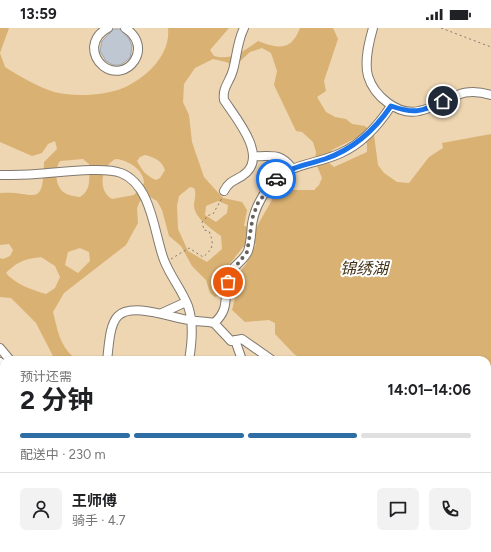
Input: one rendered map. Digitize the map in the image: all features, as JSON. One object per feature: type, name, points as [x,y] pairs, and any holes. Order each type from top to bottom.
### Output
[{"type":"street","points":[[108,28],[98,35],[94,50],[100,64],[113,70],[127,68],[136,58],[138,44],[131,32],[125,28]]},
{"type":"street","points":[[224,191],[228,183],[249,170],[254,156],[250,142],[224,100],[223,94],[233,69],[237,47],[244,28]]},
{"type":"street","points":[[373,28],[367,59],[368,76],[378,94],[391,106],[408,112],[419,112],[466,92],[478,91],[491,95]]},
{"type":"street","points":[[214,323],[221,315],[225,307],[229,275],[247,252],[253,216],[258,203],[274,181],[292,168],[341,154],[375,129],[391,106]]},
{"type":"street","points":[[254,156],[277,156],[287,162],[292,168]]},
{"type":"street","points":[[0,175],[38,174],[63,171],[112,171],[128,177],[138,185],[149,209],[165,261],[186,302],[191,321],[192,343],[190,356]]},
{"type":"street","points":[[162,314],[186,302]]},
{"type":"street","points":[[108,356],[113,327],[118,316],[123,312],[130,310],[162,314],[191,321],[202,320],[214,323],[231,341],[242,339],[266,356]]},
{"type":"street","points":[[235,340],[241,356]]},
{"type":"street","points":[[0,348],[7,356]]},
{"type":"path","points":[[441,28],[491,47]]},
{"type":"path","points":[[165,261],[171,260],[188,248],[203,257],[211,250],[214,243],[209,231],[204,230],[202,222],[209,215],[213,214],[220,203],[224,191]]},
{"type":"shaded area","points":[[0,28],[491,28],[491,356],[0,356]]},
{"type":"water","points":[[0,28],[9,28],[0,53]]},
{"type":"water","name":"锦绣湖","points":[[168,28],[229,28],[210,50],[214,56],[226,57],[237,54],[258,41],[272,46],[284,46],[293,41],[300,28],[333,28],[338,39],[324,81],[326,91],[317,97],[326,112],[335,117],[346,119],[352,124],[365,126],[374,135],[378,165],[384,173],[397,182],[409,183],[429,157],[443,148],[442,143],[491,134],[491,356],[297,356],[275,334],[275,323],[269,320],[245,322],[232,310],[235,298],[231,291],[215,297],[210,293],[206,280],[192,266],[181,246],[169,236],[162,210],[157,201],[150,197],[140,201],[137,208],[138,223],[126,245],[64,293],[53,312],[60,339],[72,356],[53,356],[36,323],[11,298],[0,297],[0,258],[3,259],[10,256],[13,250],[9,244],[0,245],[0,193],[35,195],[39,193],[42,187],[44,162],[57,149],[55,141],[48,144],[42,153],[32,156],[0,142],[0,53],[5,67],[22,78],[54,92],[71,95],[89,95],[107,93],[123,88],[132,84],[148,72],[161,56],[168,38]],"holes":[[[262,48],[271,53],[277,71],[274,85],[296,131],[302,132],[313,142],[316,152],[315,161],[322,178],[319,185],[314,190],[286,190],[273,198],[256,228],[244,226],[247,210],[242,202],[223,198],[204,177],[192,142],[189,115],[183,102],[184,84],[195,68],[213,59],[235,66],[250,52]],[[360,136],[367,144],[367,152],[334,167],[328,162],[332,150]],[[145,155],[155,158],[160,162],[165,170],[160,178],[156,180],[145,172],[137,161],[140,157]],[[83,159],[89,164],[89,182],[84,194],[80,197],[70,195],[62,191],[56,178],[58,164],[60,161]],[[116,159],[125,161],[138,170],[144,183],[134,195],[112,199],[107,195],[103,184],[104,172]],[[190,187],[194,188],[194,206],[197,215],[204,223],[221,236],[222,249],[207,262],[188,251],[178,229],[177,206],[179,196]],[[218,201],[228,205],[227,213],[216,222],[205,215],[206,206]],[[256,244],[246,264],[232,282],[229,265],[243,247]],[[80,248],[89,252],[90,261],[78,273],[65,265],[68,252]],[[41,257],[55,266],[60,277],[55,288],[46,294],[19,283],[6,273],[18,263]]]},
{"type":"building","points":[[114,29],[120,29],[129,39],[132,46],[130,58],[120,65],[113,65],[106,61],[100,51],[102,41]]},
{"type":"way so far","points":[[228,282],[229,275],[235,266],[244,258],[247,252],[250,243],[253,216],[258,203],[276,179]]},
{"type":"route","points":[[276,179],[292,168],[341,154],[375,129],[391,106],[408,112],[419,112],[443,101]]}]
